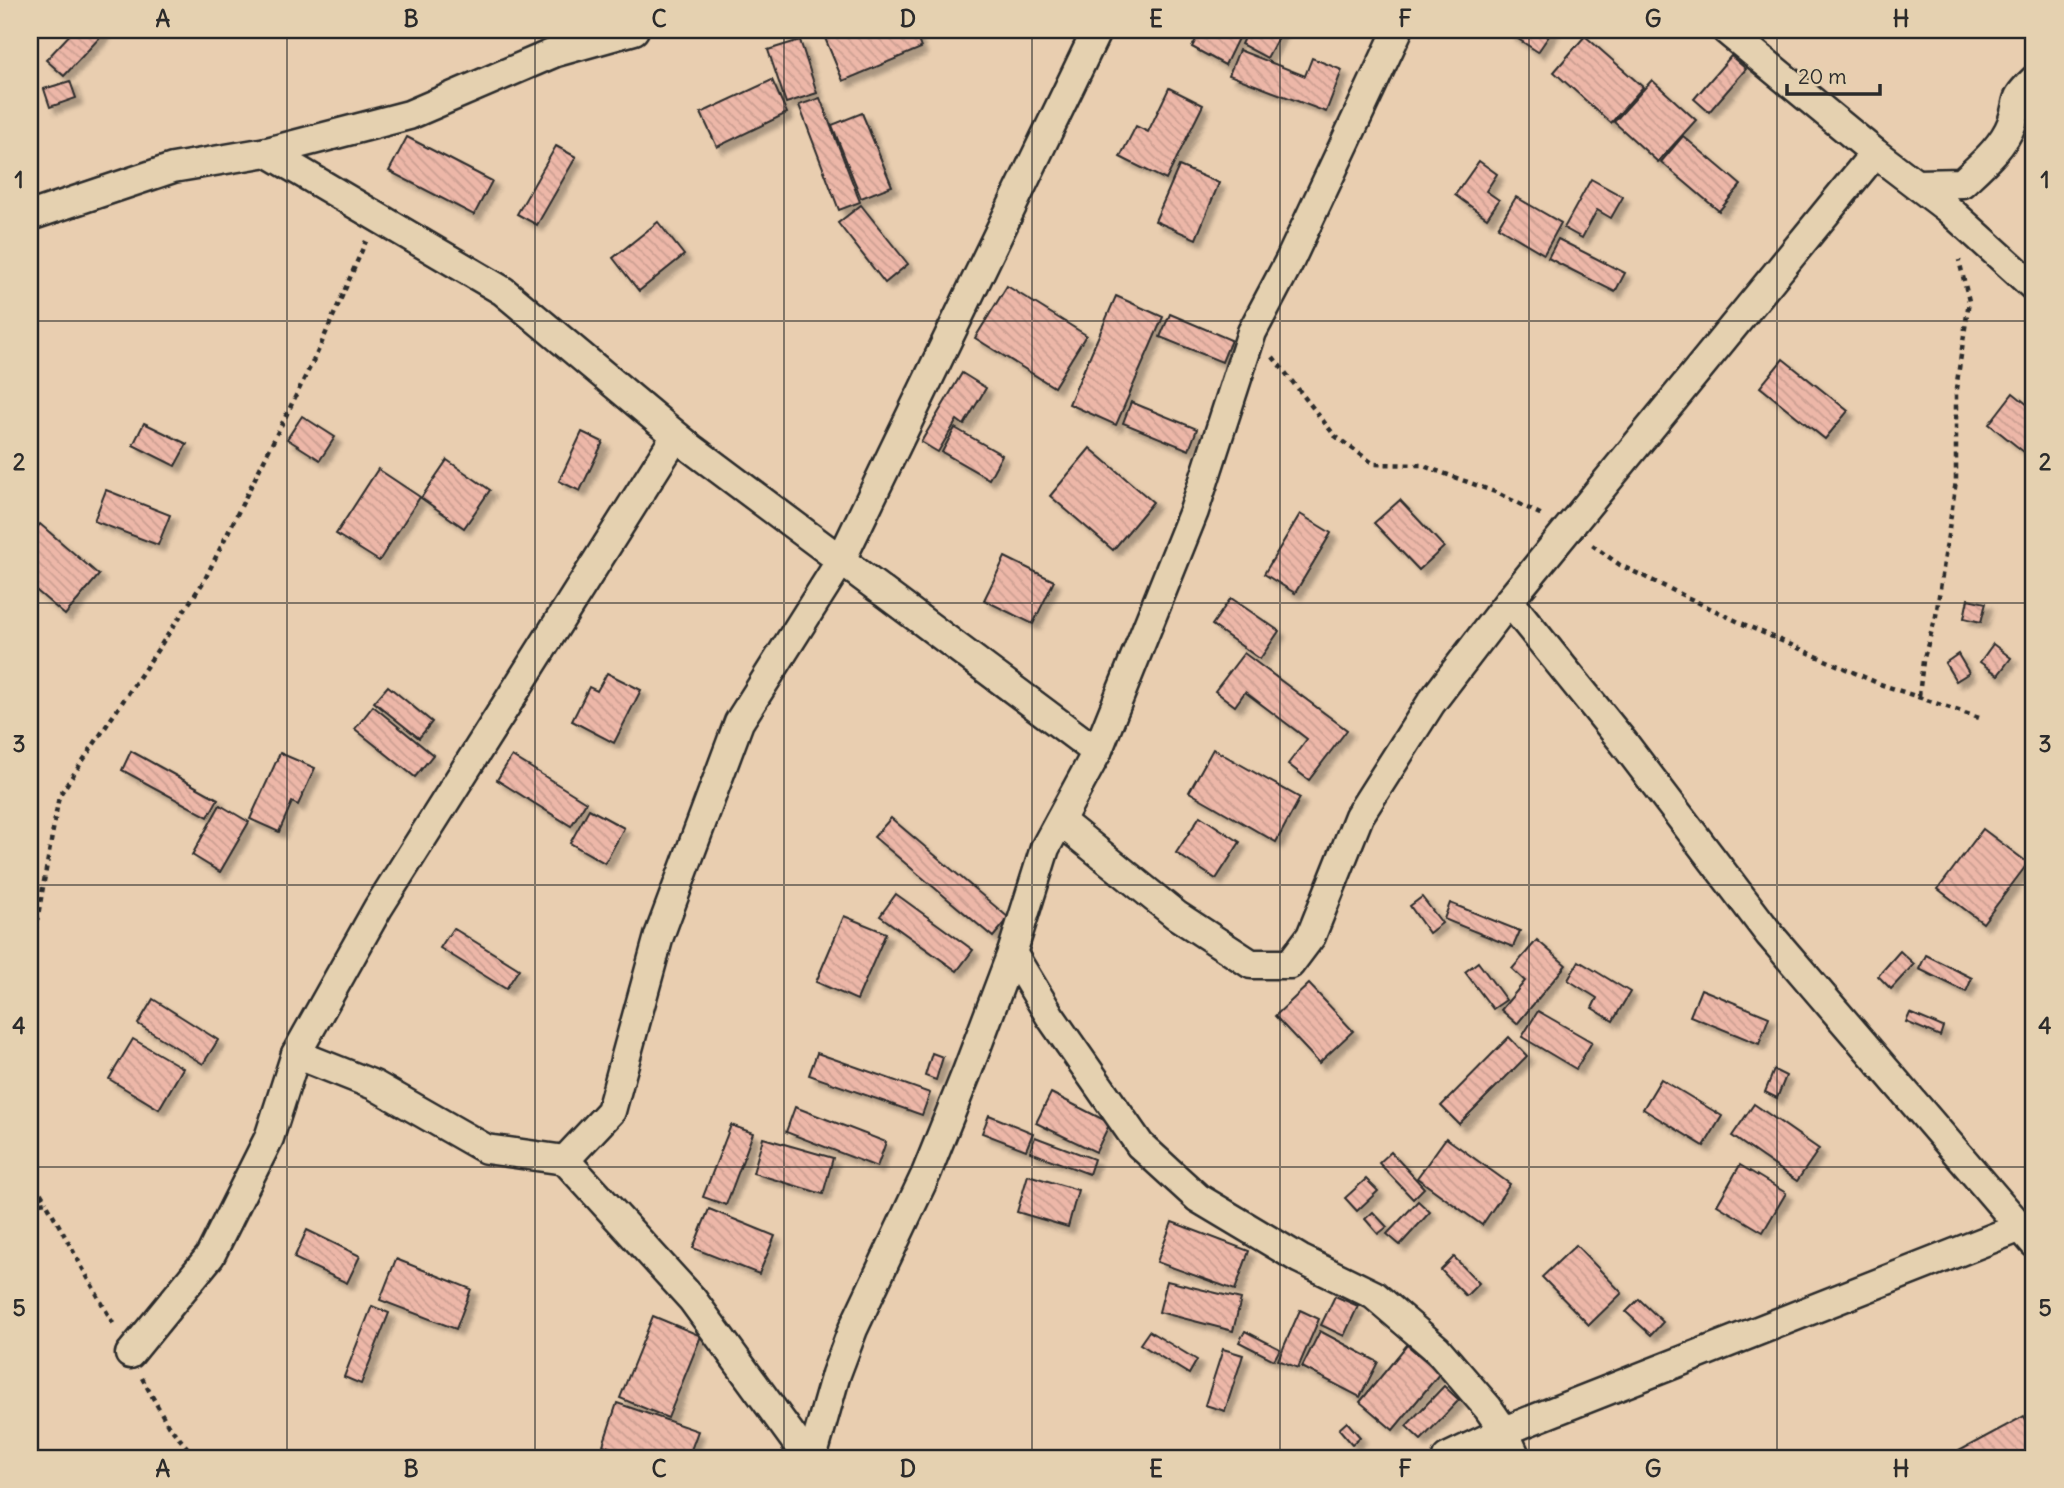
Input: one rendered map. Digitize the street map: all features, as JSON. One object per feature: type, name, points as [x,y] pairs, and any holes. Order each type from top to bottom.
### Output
[{"type":"street","points":[[30,216],[173,168],[267,152],[409,115],[556,52],[634,30]]},
{"type":"street","points":[[565,1160],[611,1111],[659,936],[739,722],[840,562],[1097,30]]},
{"type":"street","points":[[810,1458],[853,1329],[926,1174],[1012,953],[1045,848],[1097,752],[1194,511],[1252,332],[1290,260],[1398,30]]},
{"type":"street","points":[[1726,30],[1875,153],[1947,208],[2034,287]]},
{"type":"street","points":[[1918,184],[1962,183],[1994,152],[2012,124],[2017,96],[2034,80]]},
{"type":"street","points":[[267,152],[503,291],[676,436],[840,562],[1097,752]]},
{"type":"street","points":[[1060,821],[1175,915],[1251,964],[1290,964],[1311,936],[1359,816],[1431,703],[1509,601],[1875,153]]},
{"type":"street","points":[[130,1354],[210,1256],[269,1138],[296,1054],[378,908],[676,436]]},
{"type":"street","points":[[1447,1458],[1504,1431],[2027,1235],[1770,936],[1624,743],[1509,601]]},
{"type":"street","points":[[1012,953],[1050,1016],[1140,1145],[1198,1198],[1300,1259],[1374,1294],[1437,1349],[1504,1431],[1516,1458]]},
{"type":"street","points":[[296,1054],[374,1085],[486,1149],[565,1160],[692,1298],[810,1458]]},
{"type":"path","points":[[1919,696],[1923,660],[1936,616],[1956,481],[1956,389],[1969,301],[1947,208]]},
{"type":"path","points":[[30,961],[59,796],[204,580],[319,349],[377,215]]},
{"type":"path","points":[[1252,332],[1335,436],[1374,464],[1421,464],[1495,492],[1570,529],[1620,565],[1880,684],[1979,718]]},
{"type":"path","points":[[30,1175],[46,1202]]},
{"type":"building","points":[[74,30],[100,30],[104,33],[64,76],[46,60]]},
{"type":"building","points":[[914,30],[921,48],[843,81],[822,31]]},
{"type":"building","points":[[1201,30],[1242,30],[1225,65],[1192,47]]},
{"type":"building","points":[[1248,30],[1282,30],[1267,58],[1241,44]]},
{"type":"building","points":[[1511,30],[1553,30],[1538,52],[1509,33]]},
{"type":"building","points":[[1585,36],[1643,87],[1611,123],[1554,72]]},
{"type":"building","points":[[800,40],[817,93],[786,103],[768,50]]},
{"type":"building","points":[[1239,50],[1305,76],[1312,58],[1342,70],[1326,112],[1229,75]]},
{"type":"building","points":[[1731,56],[1746,69],[1709,112],[1694,99]]},
{"type":"building","points":[[772,80],[787,113],[717,147],[701,113]]},
{"type":"building","points":[[1652,80],[1696,120],[1658,162],[1614,122]]},
{"type":"building","points":[[70,81],[76,98],[50,107],[44,89]]},
{"type":"building","points":[[1169,88],[1203,105],[1166,180],[1120,157],[1136,126],[1148,132]]},
{"type":"building","points":[[820,98],[860,202],[839,210],[799,105]]},
{"type":"building","points":[[862,113],[892,186],[861,198],[832,125]]},
{"type":"building","points":[[1683,136],[1741,185],[1719,211],[1661,162]]},
{"type":"building","points":[[407,137],[492,181],[474,215],[389,171]]},
{"type":"building","points":[[556,146],[576,157],[537,225],[517,214]]},
{"type":"building","points":[[1479,161],[1497,174],[1486,191],[1499,200],[1487,218],[1455,195]]},
{"type":"building","points":[[1179,166],[1219,183],[1196,239],[1155,221]]},
{"type":"building","points":[[1591,179],[1623,197],[1611,218],[1597,210],[1582,238],[1564,228]]},
{"type":"building","points":[[1516,197],[1561,223],[1544,254],[1498,227]]},
{"type":"building","points":[[861,205],[908,264],[885,283],[838,223]]},
{"type":"building","points":[[658,222],[684,255],[639,291],[613,258]]},
{"type":"building","points":[[1558,239],[1625,273],[1615,292],[1548,258]]},
{"type":"building","points":[[1007,286],[1086,335],[1054,387],[975,338]]},
{"type":"building","points":[[1116,296],[1163,317],[1116,425],[1069,404]]},
{"type":"building","points":[[1170,314],[1231,340],[1222,362],[1160,337]]},
{"type":"building","points":[[1783,359],[1848,411],[1825,439],[1760,387]]},
{"type":"building","points":[[962,373],[986,388],[964,425],[957,420],[938,452],[921,442]]},
{"type":"building","points":[[2013,393],[2034,410],[2034,460],[1989,424]]},
{"type":"building","points":[[1131,402],[1197,429],[1189,450],[1123,423]]},
{"type":"building","points":[[302,416],[335,437],[320,460],[287,439]]},
{"type":"building","points":[[144,423],[187,444],[175,466],[133,445]]},
{"type":"building","points":[[955,428],[1002,455],[989,479],[942,452]]},
{"type":"building","points":[[582,432],[603,442],[580,491],[559,481]]},
{"type":"building","points":[[1090,448],[1153,502],[1113,550],[1050,496]]},
{"type":"building","points":[[447,460],[490,490],[464,528],[421,498]]},
{"type":"building","points":[[378,469],[420,497],[379,561],[336,534]]},
{"type":"building","points":[[106,490],[170,515],[158,545],[94,521]]},
{"type":"building","points":[[1400,500],[1444,547],[1419,570],[1374,523]]},
{"type":"building","points":[[1300,514],[1331,533],[1295,593],[1264,574]]},
{"type":"building","points":[[40,524],[99,575],[65,615],[30,585],[30,536]]},
{"type":"building","points":[[1005,557],[1054,581],[1033,624],[984,600]]},
{"type":"building","points":[[1231,598],[1279,631],[1260,659],[1212,625]]},
{"type":"building","points":[[1968,599],[1986,603],[1981,622],[1964,618]]},
{"type":"building","points":[[1993,644],[2011,658],[1998,675],[1980,662]]},
{"type":"building","points":[[1244,653],[1347,730],[1309,780],[1288,764],[1307,739],[1245,692],[1235,706],[1215,691]]},
{"type":"building","points":[[1958,654],[1969,673],[1956,681],[1945,663]]},
{"type":"building","points":[[607,673],[641,690],[614,743],[572,721],[589,687],[597,691]]},
{"type":"building","points":[[388,686],[432,722],[419,738],[374,702]]},
{"type":"building","points":[[373,706],[433,755],[415,777],[355,729]]},
{"type":"building","points":[[1213,749],[1300,798],[1276,842],[1189,792]]},
{"type":"building","points":[[131,751],[218,799],[208,817],[122,770]]},
{"type":"building","points":[[280,753],[315,768],[298,805],[292,802],[279,832],[250,819]]},
{"type":"building","points":[[512,756],[586,802],[571,826],[497,780]]},
{"type":"building","points":[[220,805],[249,822],[220,872],[192,855]]},
{"type":"building","points":[[589,809],[624,828],[605,863],[570,843]]},
{"type":"building","points":[[1200,816],[1240,842],[1216,879],[1176,853]]},
{"type":"building","points":[[891,818],[1009,918],[993,937],[874,837]]},
{"type":"building","points":[[1983,829],[2028,863],[1983,923],[1938,889]]},
{"type":"building","points":[[896,894],[973,950],[957,971],[880,916]]},
{"type":"building","points":[[1422,897],[1442,923],[1429,933],[1410,906]]},
{"type":"building","points":[[1450,903],[1520,931],[1513,947],[1444,919]]},
{"type":"building","points":[[844,916],[886,933],[857,1000],[816,982]]},
{"type":"building","points":[[453,928],[519,969],[506,989],[440,948]]},
{"type":"building","points":[[1537,940],[1566,965],[1517,1024],[1501,1010],[1525,981],[1512,969]]},
{"type":"building","points":[[1900,951],[1914,964],[1891,989],[1878,976]]},
{"type":"building","points":[[1926,955],[1972,978],[1966,992],[1919,969]]},
{"type":"building","points":[[1579,961],[1630,992],[1613,1021],[1592,1008],[1597,998],[1568,980]]},
{"type":"building","points":[[1478,962],[1506,1000],[1493,1009],[1465,972]]},
{"type":"building","points":[[1309,984],[1353,1031],[1319,1063],[1275,1016]]},
{"type":"building","points":[[1701,989],[1769,1017],[1759,1044],[1690,1016]]},
{"type":"building","points":[[153,999],[218,1040],[203,1064],[138,1024]]},
{"type":"building","points":[[1538,1011],[1592,1042],[1576,1069],[1522,1037]]},
{"type":"building","points":[[1910,1013],[1943,1027],[1940,1036],[1906,1022]]},
{"type":"building","points":[[1509,1037],[1527,1056],[1459,1124],[1441,1106]]},
{"type":"building","points":[[133,1039],[183,1068],[159,1109],[109,1079]]},
{"type":"building","points":[[817,1053],[930,1093],[922,1115],[809,1075]]},
{"type":"building","points":[[932,1053],[943,1057],[936,1080],[925,1076]]},
{"type":"building","points":[[1774,1070],[1786,1076],[1777,1098],[1765,1092]]},
{"type":"building","points":[[1661,1079],[1722,1116],[1704,1146],[1643,1109]]},
{"type":"building","points":[[1051,1093],[1110,1123],[1096,1152],[1036,1123]]},
{"type":"building","points":[[1754,1104],[1819,1149],[1797,1181],[1732,1136]]},
{"type":"building","points":[[795,1107],[886,1142],[877,1167],[786,1132]]},
{"type":"building","points":[[989,1115],[1033,1133],[1026,1150],[982,1133]]},
{"type":"building","points":[[731,1125],[753,1133],[726,1205],[703,1197]]},
{"type":"building","points":[[1035,1137],[1094,1159],[1089,1174],[1030,1152]]},
{"type":"building","points":[[763,1138],[833,1158],[823,1194],[753,1173]]},
{"type":"building","points":[[1446,1138],[1510,1184],[1482,1225],[1417,1178]]},
{"type":"building","points":[[1391,1152],[1424,1188],[1413,1199],[1379,1163]]},
{"type":"building","points":[[1740,1165],[1786,1193],[1763,1232],[1717,1205]]},
{"type":"building","points":[[1028,1175],[1078,1190],[1068,1227],[1017,1212]]},
{"type":"building","points":[[1366,1179],[1378,1191],[1357,1211],[1345,1198]]},
{"type":"building","points":[[1418,1201],[1430,1212],[1400,1245],[1387,1234]]},
{"type":"building","points":[[709,1209],[775,1236],[759,1274],[693,1248]]},
{"type":"building","points":[[1373,1212],[1387,1227],[1378,1234],[1365,1219]]},
{"type":"building","points":[[1172,1222],[1249,1251],[1235,1290],[1157,1262]]},
{"type":"building","points":[[307,1230],[360,1256],[347,1283],[294,1258]]},
{"type":"building","points":[[1576,1245],[1622,1293],[1589,1325],[1542,1277]]},
{"type":"building","points":[[1454,1257],[1479,1283],[1466,1296],[1441,1270]]},
{"type":"building","points":[[396,1259],[471,1289],[456,1329],[380,1300]]},
{"type":"building","points":[[1167,1281],[1241,1299],[1233,1331],[1159,1312]]},
{"type":"building","points":[[1335,1296],[1358,1306],[1344,1336],[1321,1325]]},
{"type":"building","points":[[1639,1299],[1663,1322],[1651,1335],[1626,1312]]},
{"type":"building","points":[[372,1306],[389,1313],[361,1384],[344,1377]]},
{"type":"building","points":[[1300,1310],[1319,1319],[1298,1368],[1278,1360]]},
{"type":"building","points":[[653,1316],[701,1336],[668,1418],[620,1398]]},
{"type":"building","points":[[1149,1331],[1197,1360],[1189,1374],[1140,1344]]},
{"type":"building","points":[[1245,1331],[1280,1349],[1274,1360],[1239,1342]]},
{"type":"building","points":[[1320,1331],[1378,1362],[1360,1397],[1302,1367]]},
{"type":"building","points":[[1407,1345],[1440,1373],[1393,1430],[1360,1402]]},
{"type":"building","points":[[1223,1349],[1243,1355],[1225,1411],[1205,1405]]},
{"type":"building","points":[[1444,1386],[1459,1400],[1421,1440],[1406,1426]]},
{"type":"building","points":[[617,1403],[698,1431],[688,1458],[640,1458],[603,1445]]},
{"type":"building","points":[[2024,1416],[2034,1434],[2034,1458],[2015,1458],[2012,1453],[2003,1458],[1946,1458]]},
{"type":"building","points":[[1347,1422],[1360,1437],[1352,1444],[1339,1429]]},
{"type":"building","points":[[601,1448],[631,1458],[598,1458]]}]
